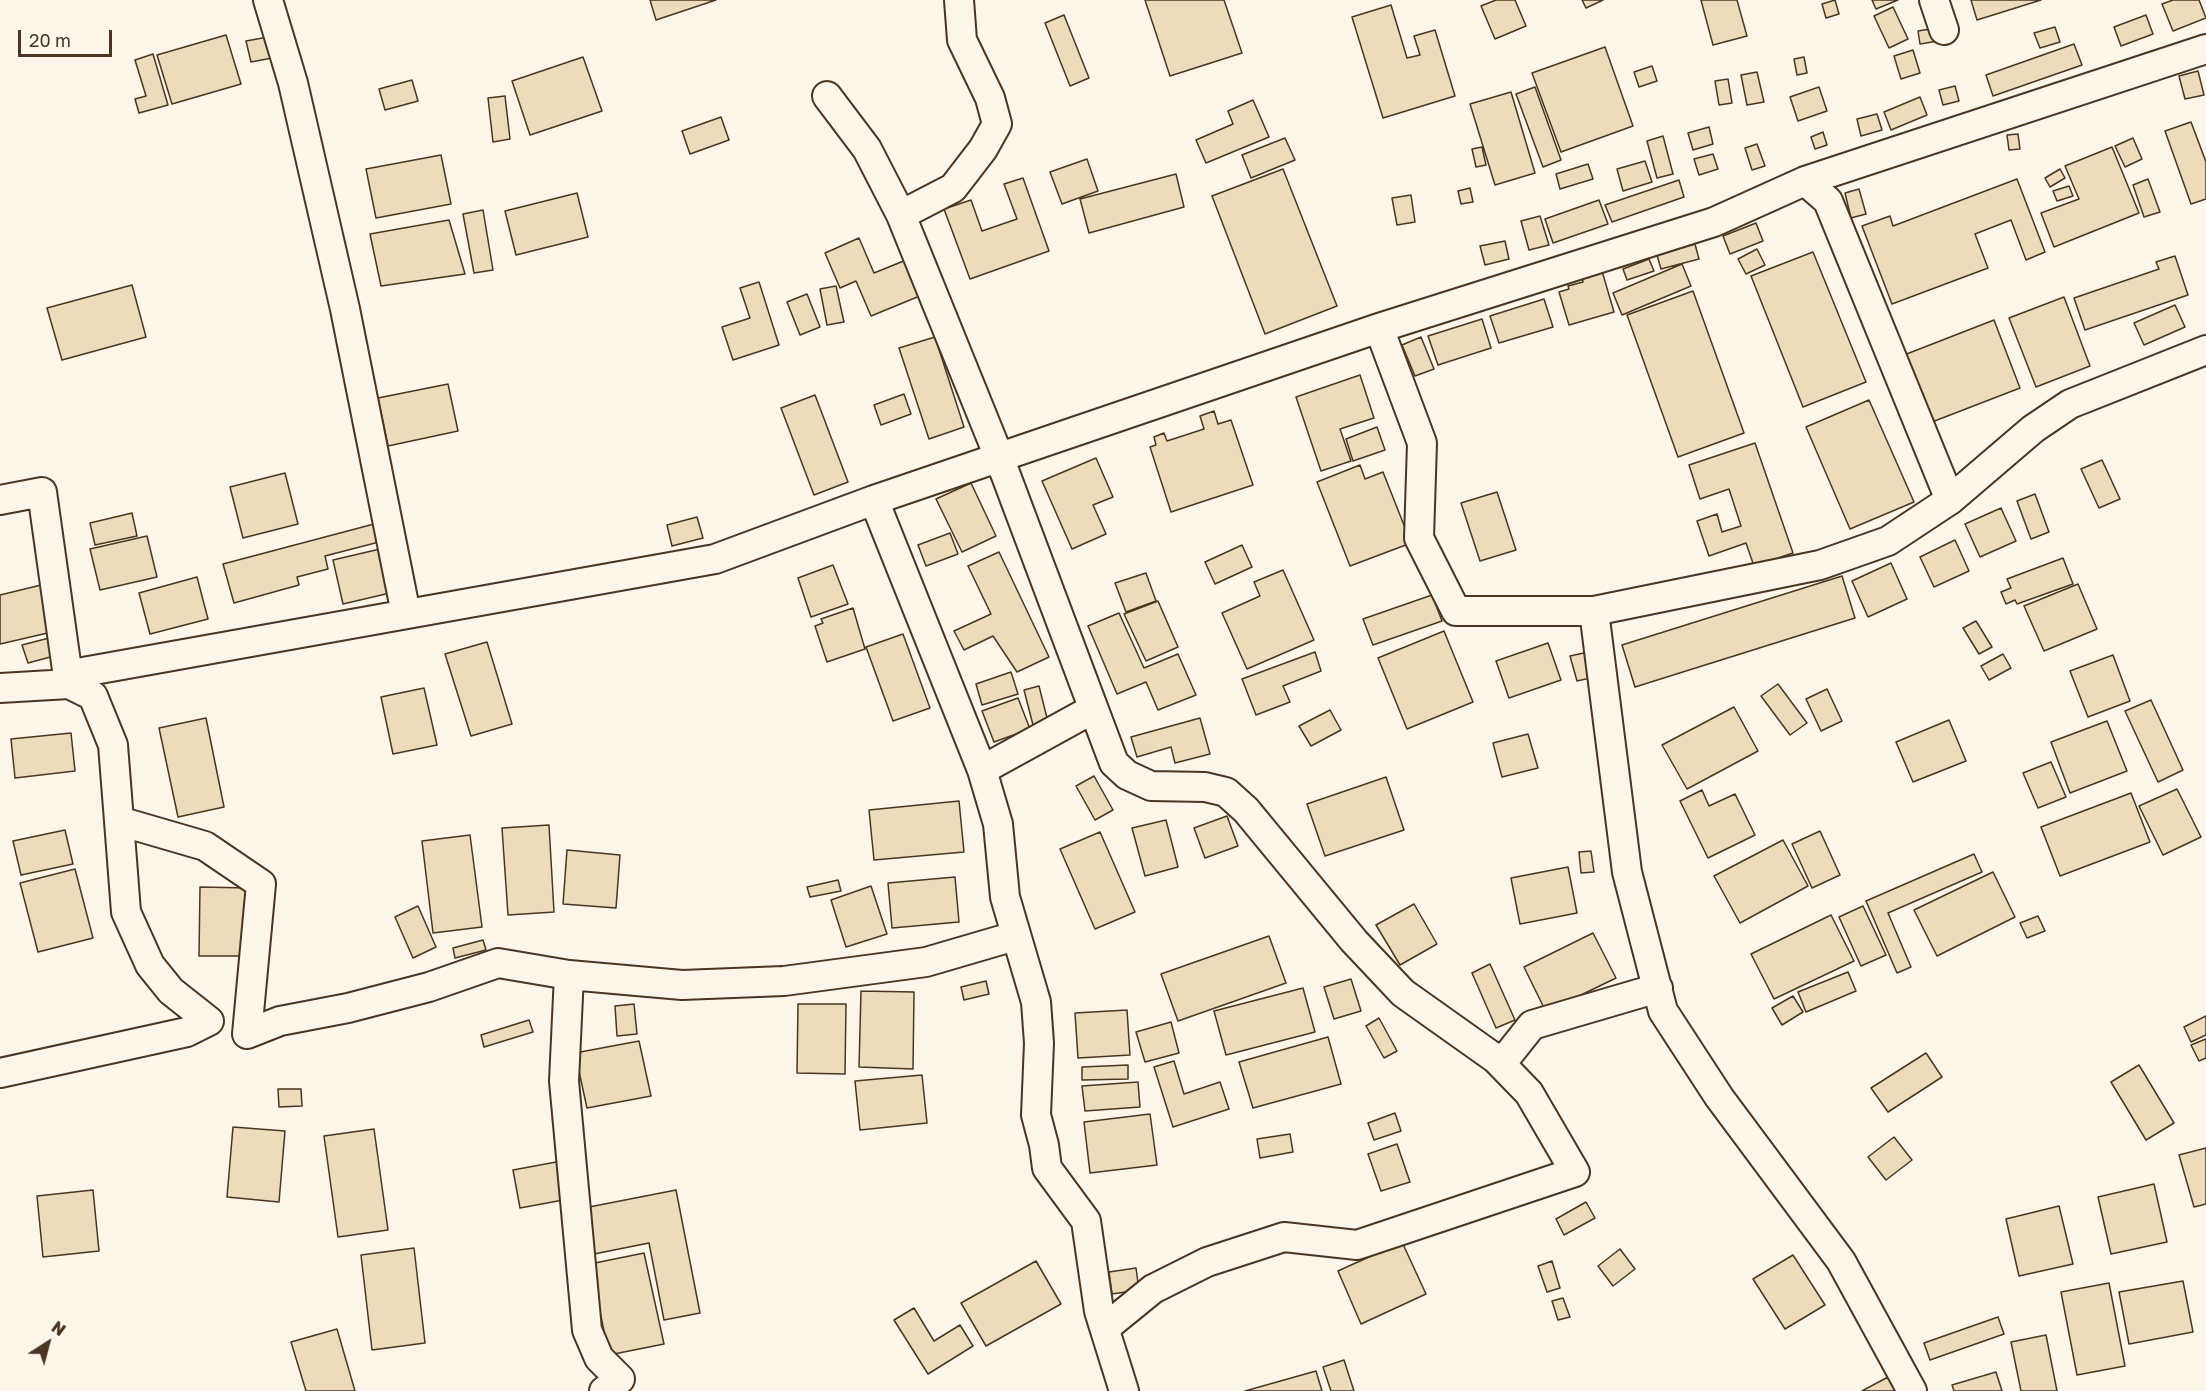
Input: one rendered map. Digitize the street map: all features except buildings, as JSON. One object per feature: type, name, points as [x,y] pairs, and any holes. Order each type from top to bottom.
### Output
[{"type":"street","points":[[268,0],[292,83],[345,309],[406,614]]},
{"type":"street","points":[[901,215],[953,188],[983,149],[997,124],[990,98],[962,40],[959,0]]},
{"type":"street","points":[[1934,0],[1944,30]]},
{"type":"street","points":[[69,684],[83,672],[715,559],[874,500],[1379,328],[1714,222],[1805,181],[2206,49]]},
{"type":"street","points":[[827,96],[867,149],[901,215],[999,457],[1113,763],[1127,775],[1151,786],[1205,787],[1226,792],[1246,810],[1354,941],[1403,993],[1501,1064],[1529,1093],[1575,1172],[1357,1245],[1284,1237],[1207,1262],[1153,1289],[1110,1324],[1099,1311]]},
{"type":"street","points":[[1805,181],[1828,201],[1950,500]]},
{"type":"street","points":[[1379,328],[1422,443],[1419,538],[1456,611],[1594,610],[1820,565],[1888,541],[1950,500],[2033,429],[2070,404],[2206,351]]},
{"type":"street","points":[[0,500],[42,492],[69,684]]},
{"type":"street","points":[[874,500],[982,770],[998,824],[1005,897],[1036,1002],[1040,1043],[1036,1115],[1047,1168],[1086,1221],[1099,1311],[1124,1391]]},
{"type":"street","points":[[1594,610],[1627,872],[1663,1011],[1719,1097],[1841,1262],[1912,1391]]},
{"type":"street","points":[[0,688],[69,684],[93,696],[113,745],[126,912],[150,965],[171,991],[209,1021],[188,1032],[0,1073]]},
{"type":"street","points":[[982,770],[1093,709]]},
{"type":"street","points":[[119,821],[205,846],[261,884],[247,1034],[280,1021],[348,1008],[429,987],[498,963],[569,975],[682,985],[784,981],[926,962],[1015,936]]},
{"type":"street","points":[[569,975],[564,1081],[587,1330],[599,1358],[620,1379],[604,1391]]},
{"type":"street","points":[[1501,1064],[1532,1025],[1658,988]]}]
